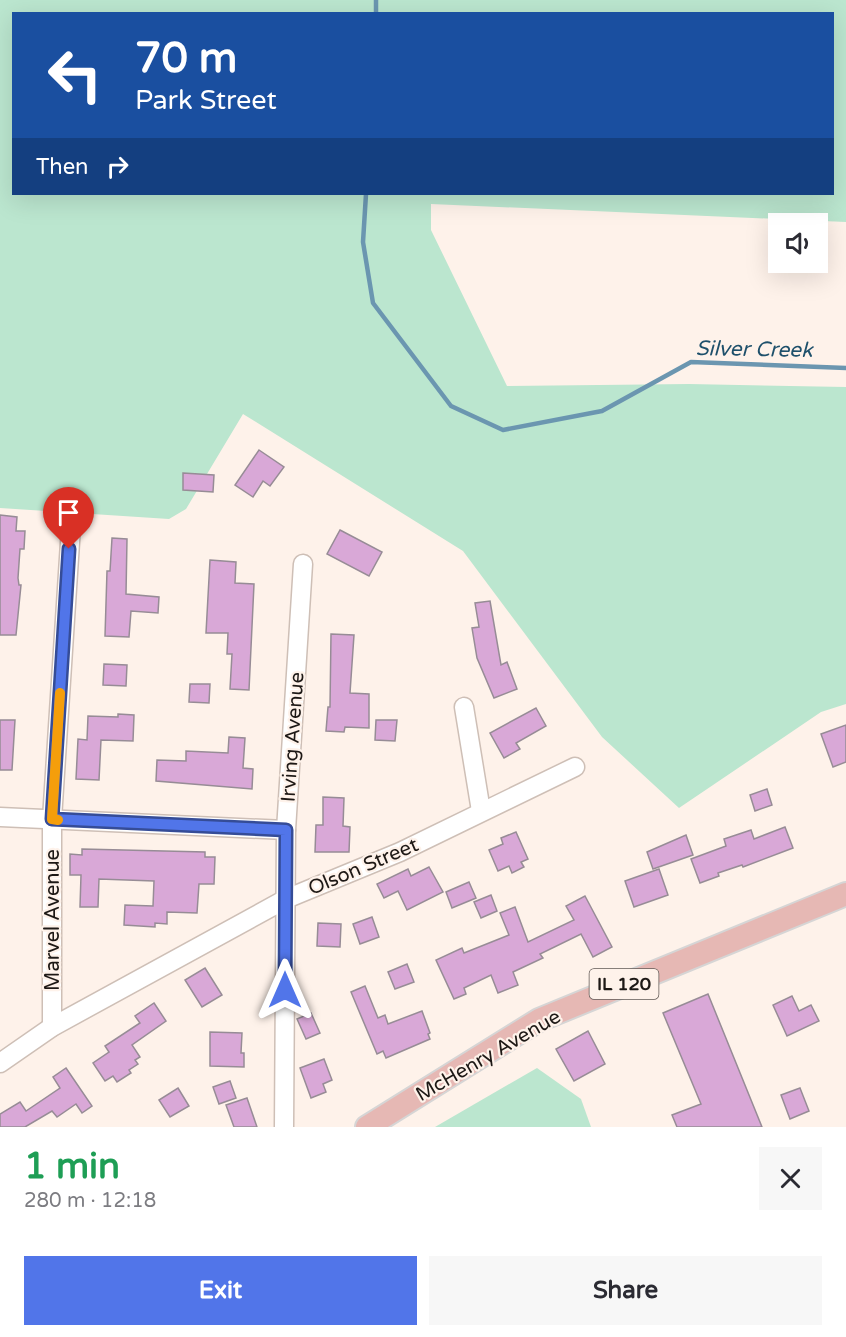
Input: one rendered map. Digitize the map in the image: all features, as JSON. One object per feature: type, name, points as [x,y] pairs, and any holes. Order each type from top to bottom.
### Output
[{"type":"main road","name":"McHenry Avenue","points":[[367,1127],[539,1020],[846,894]]},
{"type":"street","name":"Marvel Avenue","points":[[52,1027],[52,819],[71,527]]},
{"type":"street","name":"Irving Avenue","points":[[284,1127],[286,830],[303,564]]},
{"type":"street","points":[[464,707],[481,811]]},
{"type":"street","name":"Olson Street","points":[[0,1063],[52,1027],[286,900],[400,852],[575,767]]},
{"type":"street","points":[[0,817],[286,830]]},
{"type":"green space","points":[[0,0],[846,0],[846,222],[828,221],[828,213],[768,213],[768,219],[431,204],[431,230],[507,386],[689,384],[846,387],[846,704],[821,712],[679,808],[602,737],[463,551],[243,414],[186,509],[169,519],[0,508]]},
{"type":"green space","points":[[537,1068],[581,1099],[591,1127],[435,1127]]},
{"type":"building","points":[[259,450],[284,467],[270,486],[263,481],[253,497],[235,485]]},
{"type":"building","points":[[183,473],[214,475],[213,492],[183,490]]},
{"type":"building","points":[[0,515],[17,517],[16,531],[25,531],[24,549],[20,549],[18,578],[19,585],[21,585],[16,635],[0,635]]},
{"type":"building","points":[[340,530],[382,552],[369,576],[327,554]]},
{"type":"building","points":[[112,538],[127,539],[126,594],[159,597],[158,613],[131,611],[129,637],[105,636],[107,571],[110,571]]},
{"type":"building","points":[[210,560],[236,562],[235,583],[254,584],[249,690],[230,689],[232,654],[227,654],[228,633],[206,633]]},
{"type":"building","points":[[490,601],[501,665],[507,662],[517,689],[494,698],[477,658],[472,628],[479,627],[475,603]]},
{"type":"building","points":[[331,634],[354,635],[350,693],[369,694],[369,728],[345,727],[344,732],[326,731],[328,707],[330,707]]},
{"type":"building","points":[[104,664],[127,665],[126,686],[103,685]]},
{"type":"building","points":[[190,684],[210,684],[209,703],[189,702]]},
{"type":"building","points":[[536,708],[546,726],[516,743],[520,749],[504,758],[490,733]]},
{"type":"building","points":[[118,714],[134,715],[133,741],[101,740],[99,780],[76,779],[78,739],[87,740],[88,716],[118,717]]},
{"type":"building","points":[[0,720],[15,720],[12,770],[0,770]]},
{"type":"building","points":[[376,720],[397,720],[395,741],[375,740]]},
{"type":"building","points":[[846,725],[846,762],[833,767],[821,734]]},
{"type":"building","points":[[229,737],[245,738],[243,768],[253,769],[252,789],[156,781],[157,760],[186,761],[186,751],[228,753]]},
{"type":"building","points":[[767,789],[772,805],[755,811],[750,795]]},
{"type":"building","points":[[323,797],[344,798],[343,826],[350,827],[349,852],[315,852],[316,825],[323,825]]},
{"type":"building","points":[[785,827],[793,848],[743,867],[742,865],[718,873],[719,876],[700,883],[691,859],[726,846],[724,839],[751,830],[754,839]]},
{"type":"building","points":[[516,832],[528,859],[521,862],[524,867],[512,873],[509,866],[498,871],[489,850],[503,844],[501,838]]},
{"type":"building","points":[[686,835],[693,855],[653,869],[647,852]]},
{"type":"building","points":[[82,849],[205,852],[205,857],[215,857],[214,884],[199,884],[197,913],[167,912],[167,924],[155,923],[155,927],[124,925],[125,905],[153,906],[154,881],[99,879],[98,907],[80,907],[81,875],[70,875],[70,854],[82,855]]},
{"type":"building","points":[[429,867],[443,892],[407,910],[398,891],[384,898],[377,884],[408,869],[411,876]]},
{"type":"building","points":[[659,869],[668,895],[634,907],[625,881]]},
{"type":"building","points":[[469,882],[476,898],[452,908],[446,892]]},
{"type":"building","points":[[491,895],[497,911],[481,918],[474,902]]},
{"type":"building","points":[[585,896],[612,947],[593,957],[581,934],[540,954],[543,958],[513,972],[518,985],[498,993],[491,975],[464,988],[466,994],[454,999],[436,960],[462,948],[464,953],[509,935],[500,913],[515,907],[528,942],[574,920],[566,906]]},
{"type":"building","points":[[372,917],[379,937],[360,944],[353,924]]},
{"type":"building","points":[[318,923],[341,924],[340,947],[317,946]]},
{"type":"building","points":[[407,964],[414,982],[395,989],[388,972]]},
{"type":"building","points":[[205,968],[222,995],[202,1007],[185,980]]},
{"type":"building","points":[[365,986],[378,1018],[385,1015],[388,1024],[422,1011],[430,1039],[386,1058],[383,1051],[377,1054],[351,992]]},
{"type":"building","points":[[708,994],[762,1127],[677,1127],[672,1115],[701,1104],[663,1013]]},
{"type":"building","points":[[792,996],[799,1011],[811,1005],[819,1021],[787,1036],[773,1005]]},
{"type":"building","points":[[154,1003],[166,1021],[132,1045],[140,1057],[135,1060],[138,1064],[129,1070],[131,1073],[117,1082],[113,1076],[105,1081],[93,1063],[109,1052],[105,1046],[140,1023],[135,1016]]},
{"type":"building","points":[[311,1013],[320,1033],[306,1039],[297,1019]]},
{"type":"building","points":[[588,1031],[605,1064],[574,1081],[556,1049]]},
{"type":"building","points":[[210,1032],[242,1033],[241,1053],[244,1053],[244,1067],[210,1066]]},
{"type":"building","points":[[324,1059],[332,1080],[323,1084],[326,1092],[311,1098],[300,1068]]},
{"type":"building","points":[[66,1068],[92,1106],[82,1113],[76,1104],[57,1117],[52,1111],[25,1127],[0,1127],[0,1114],[20,1102],[26,1111],[60,1088],[53,1077]]},
{"type":"building","points":[[230,1081],[236,1098],[219,1104],[213,1087]]},
{"type":"building","points":[[178,1088],[189,1106],[170,1117],[159,1100]]},
{"type":"building","points":[[800,1088],[809,1111],[790,1119],[781,1095]]},
{"type":"building","points":[[247,1098],[257,1127],[234,1127],[226,1105]]},
{"type":"waterway","name":"Silver Creek","points":[[376,0],[376,12]]},
{"type":"waterway","name":"Silver Creek","points":[[366,195],[363,242],[373,303],[451,406],[503,430],[602,411],[691,362],[846,368]]},
{"type":"slow traffic","points":[[58,820],[52,819],[60,693]]},
{"type":"route","points":[[69,549],[52,819],[286,830],[285,990]]}]
